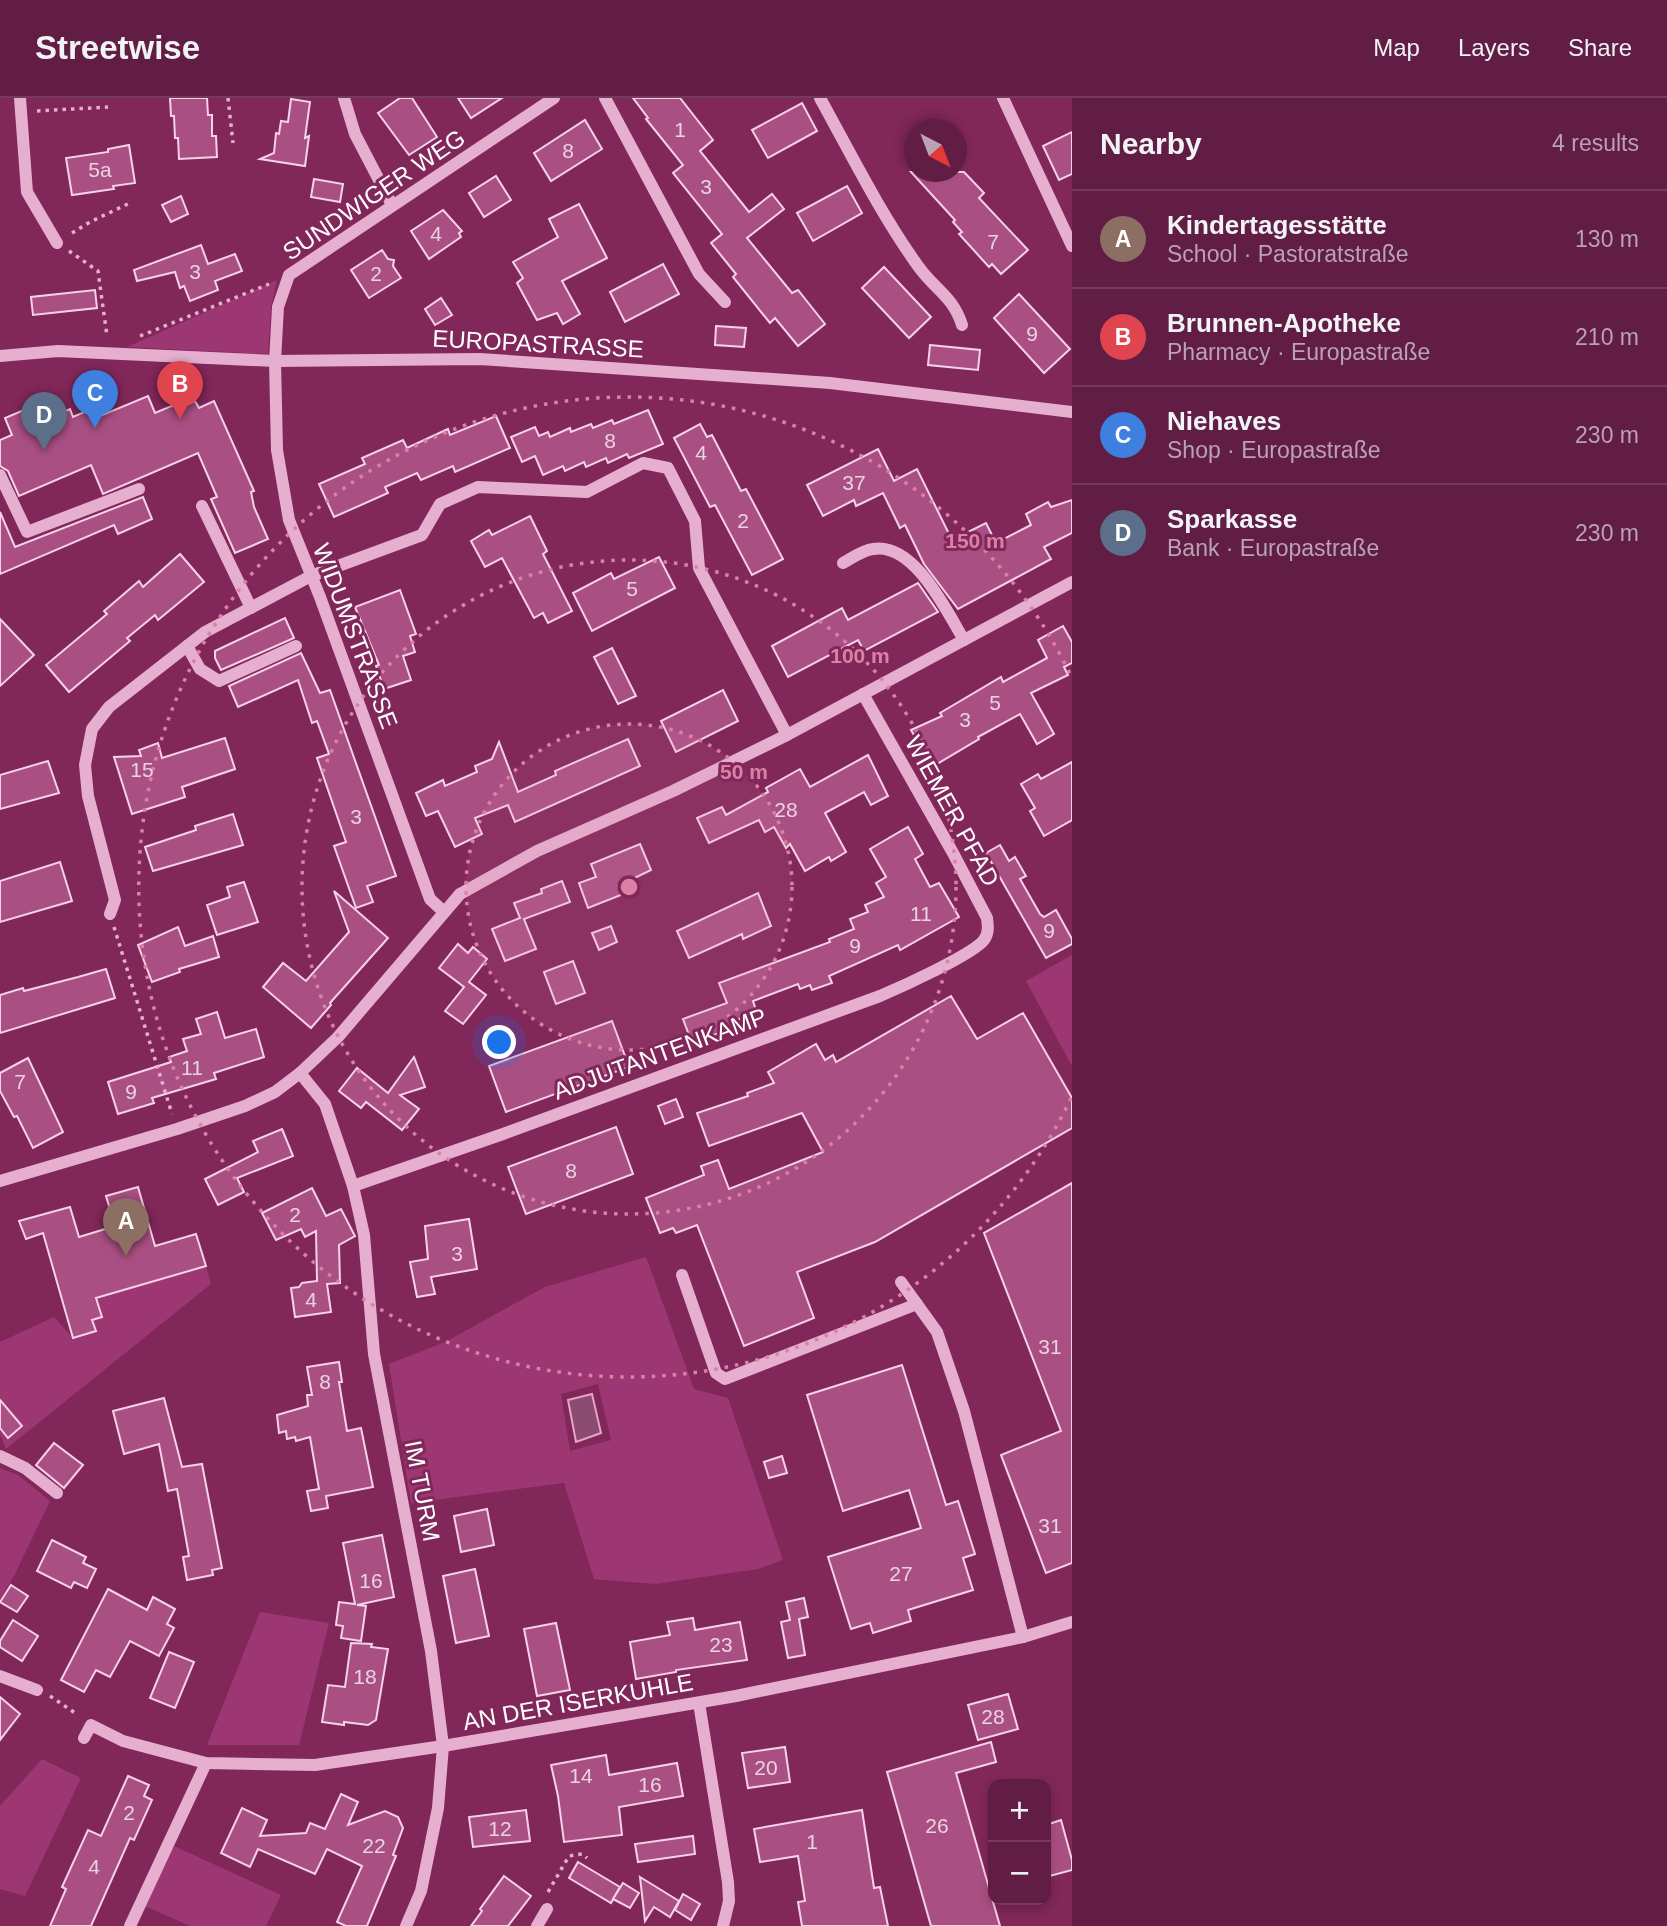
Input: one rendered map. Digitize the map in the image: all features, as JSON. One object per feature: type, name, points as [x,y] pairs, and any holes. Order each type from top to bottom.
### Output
[{"type":"street","points":[[20,98],[27,192],[57,243]]},
{"type":"street","points":[[344,98],[355,134],[392,205]]},
{"type":"street","name":"SUNDWIGER WEG","points":[[275,362],[278,307],[289,275],[554,98]]},
{"type":"street","points":[[605,98],[699,274],[724,302]]},
{"type":"street","points":[[820,98],[919,269],[957,308],[962,325]]},
{"type":"street","points":[[1003,98],[1072,246]]},
{"type":"street","name":"EUROPASTRASSE","points":[[0,356],[58,351],[275,362],[480,359],[830,383],[1072,412]]},
{"type":"street","name":"WIDUMSTRASSE","points":[[275,362],[277,450],[289,520],[430,899],[444,912]]},
{"type":"street","points":[[110,915],[115,900],[87,786],[85,765],[92,729],[109,707],[205,632],[311,576],[422,536],[440,504],[478,486],[587,492],[643,463],[668,468],[695,521],[699,568],[787,735]]},
{"type":"street","points":[[0,475],[27,531],[139,489]]},
{"type":"street","points":[[202,506],[251,608]]},
{"type":"street","points":[[843,563],[871,549],[889,549],[910,560],[931,586],[964,640]]},
{"type":"street","points":[[0,1181],[177,1129],[245,1106],[275,1092],[300,1073],[338,1037],[460,894],[537,851],[673,791],[787,735],[1072,582]]},
{"type":"street","points":[[187,646],[200,669],[219,681],[296,646]]},
{"type":"street","name":"WIEMER PFAD","points":[[863,694],[987,918],[986,936],[975,947]]},
{"type":"street","name":"ADJUTANTENKAMP","points":[[353,1186],[880,996],[975,947]]},
{"type":"street","name":"IM TURM","points":[[300,1073],[325,1104],[353,1186],[364,1235],[374,1354],[430,1651],[443,1746],[438,1808],[421,1891],[406,1926]]},
{"type":"street","points":[[682,1275],[716,1373],[725,1379],[916,1304]]},
{"type":"street","points":[[901,1282],[937,1332],[964,1411],[1023,1637]]},
{"type":"street","points":[[0,1456],[25,1468],[57,1493]]},
{"type":"street","name":"AN DER ISERKUHLE","points":[[91,1725],[123,1741],[206,1763],[315,1765],[699,1703],[1023,1637],[1072,1622]]},
{"type":"street","points":[[0,1676],[37,1690]]},
{"type":"street","points":[[699,1703],[729,1882],[729,1901],[723,1926]]},
{"type":"street","points":[[83,1738],[91,1725]]},
{"type":"street","points":[[130,1926],[206,1763]]},
{"type":"street","points":[[537,1926],[547,1909]]},
{"type":"path","points":[[228,98],[233,143]]},
{"type":"path","points":[[20,112],[108,107]]},
{"type":"path","points":[[100,353],[107,336],[98,271],[57,243],[90,222],[132,202]]},
{"type":"path","points":[[133,339],[289,275]]},
{"type":"path","points":[[110,915],[177,1129]]},
{"type":"path","points":[[37,1690],[56,1698],[91,1725]]},
{"type":"path","points":[[547,1909],[544,1900],[569,1856],[582,1854],[587,1858]]},
{"type":"shaded area","points":[[277,280],[271,307],[268,354],[127,347]]},
{"type":"shaded area","points":[[1072,955],[1072,1066],[1026,981]]},
{"type":"shaded area","points":[[646,1257],[694,1389],[728,1398],[783,1560],[758,1569],[655,1584],[594,1579],[564,1483],[411,1503],[389,1364],[445,1342],[545,1287]],"holes":[[[598,1384],[611,1440],[570,1451],[561,1394]]]},
{"type":"shaded area","points":[[206,1266],[211,1284],[6,1449],[0,1434],[0,1342],[54,1317],[73,1338],[95,1332],[92,1320],[101,1317],[96,1298]]},
{"type":"shaded area","points":[[592,1394],[601,1433],[576,1442],[568,1400]]},
{"type":"shaded area","points":[[0,1468],[18,1475],[50,1501],[0,1599]]},
{"type":"shaded area","points":[[260,1612],[329,1623],[299,1745],[207,1745]]},
{"type":"shaded area","points":[[42,1759],[81,1778],[25,1896],[0,1889],[0,1806]]},
{"type":"shaded area","points":[[174,1846],[281,1895],[266,1926],[190,1926],[145,1906]]},
{"type":"building","points":[[170,98],[207,98],[208,115],[212,115],[212,136],[216,136],[217,157],[179,159]]},
{"type":"building","points":[[400,98],[412,98],[437,137],[409,155],[378,113]]},
{"type":"building","points":[[458,98],[502,98],[471,118]]},
{"type":"building","points":[[633,98],[680,98],[713,140],[700,151],[749,212],[772,194],[784,209],[747,238],[792,293],[798,290],[825,324],[798,346],[775,318],[770,323],[733,277],[736,274],[711,243],[722,234],[673,173],[683,165],[646,119],[648,118]]},
{"type":"building","points":[[291,99],[310,102],[305,138],[309,136],[305,166],[260,159],[274,153],[276,133],[279,134],[281,121],[288,122]]},
{"type":"building","points":[[802,103],[817,131],[768,158],[752,130]]},
{"type":"building","points":[[585,120],[602,149],[551,181],[534,153]]},
{"type":"building","points":[[1072,132],[1072,174],[1059,180],[1043,146]]},
{"type":"building","points":[[129,145],[135,183],[72,195],[66,158],[108,152],[108,149]]},
{"type":"building","points":[[967,175],[984,193],[979,198],[1028,250],[1001,274],[992,264],[989,267],[959,234],[962,232],[953,222],[955,220],[920,182],[967,182]]},
{"type":"building","points":[[496,176],[511,200],[484,217],[469,193]]},
{"type":"building","points":[[314,179],[343,184],[340,202],[311,197]]},
{"type":"building","points":[[847,186],[862,213],[813,241],[797,213]]},
{"type":"building","points":[[181,196],[188,214],[171,222],[162,205]]},
{"type":"building","points":[[579,204],[607,258],[562,281],[580,314],[563,324],[557,313],[537,320],[517,283],[523,278],[513,262],[558,237],[549,219]]},
{"type":"building","points":[[443,210],[462,231],[459,233],[461,237],[429,259],[411,231]]},
{"type":"building","points":[[201,245],[208,264],[235,254],[242,271],[215,281],[218,290],[190,301],[184,286],[180,288],[175,272],[137,281],[134,270]]},
{"type":"building","points":[[382,250],[388,259],[394,260],[393,266],[401,278],[369,298],[351,270]]},
{"type":"building","points":[[663,264],[679,294],[625,322],[610,292]]},
{"type":"building","points":[[884,267],[931,317],[909,338],[862,288]]},
{"type":"building","points":[[95,290],[97,308],[33,315],[31,297]]},
{"type":"building","points":[[1019,294],[1070,349],[1044,373],[994,318]]},
{"type":"building","points":[[441,298],[452,315],[435,325],[425,309]]},
{"type":"building","points":[[716,326],[746,328],[744,347],[715,345]]},
{"type":"building","points":[[930,345],[980,350],[978,370],[928,365]]},
{"type":"building","points":[[148,396],[155,413],[181,402],[183,406],[195,401],[199,408],[214,401],[254,491],[251,492],[254,507],[268,539],[235,553],[211,499],[217,497],[198,453],[103,494],[91,465],[19,496],[8,471],[0,466],[0,440],[12,435],[5,418],[31,407],[38,423],[70,409],[73,417],[89,410],[93,419]]},
{"type":"building","points":[[648,410],[663,444],[629,458],[627,454],[608,463],[606,458],[586,467],[584,462],[565,471],[563,466],[543,475],[535,456],[522,462],[511,437],[535,427],[539,436],[548,432],[550,437],[570,428],[571,432],[591,424],[593,428],[612,420],[614,424]]},
{"type":"building","points":[[496,416],[510,448],[455,472],[453,466],[421,480],[417,473],[385,487],[388,493],[334,517],[319,484],[365,464],[362,458],[403,440],[407,448],[448,429],[450,435]]},
{"type":"building","points":[[700,424],[707,437],[712,435],[741,491],[746,489],[783,559],[752,575],[715,505],[710,507],[674,438]]},
{"type":"building","points":[[878,449],[894,481],[917,469],[952,540],[986,523],[996,543],[1031,525],[1026,514],[1048,502],[1051,507],[1072,500],[1072,533],[1044,547],[1051,559],[958,609],[924,564],[905,525],[900,528],[883,493],[856,506],[854,500],[823,516],[807,485]]},
{"type":"building","points":[[143,497],[152,519],[118,534],[114,525],[0,574],[0,512],[15,547]]},
{"type":"building","points":[[530,516],[547,551],[543,554],[572,611],[548,623],[543,613],[534,618],[502,558],[485,567],[471,541],[489,530],[492,535]]},
{"type":"building","points":[[180,554],[204,582],[158,620],[155,615],[127,638],[130,641],[69,692],[46,665],[107,614],[104,611],[139,581],[143,587]]},
{"type":"building","points":[[659,557],[675,588],[592,631],[573,593],[611,573],[614,579]]},
{"type":"building","points":[[918,583],[938,612],[864,651],[858,640],[788,677],[772,646],[842,608],[848,620]]},
{"type":"building","points":[[400,590],[416,634],[410,636],[415,652],[403,656],[411,680],[384,689],[376,666],[379,665],[355,607]]},
{"type":"building","points":[[285,618],[294,638],[221,670],[215,658],[215,651]]},
{"type":"building","points":[[0,619],[34,655],[0,686]]},
{"type":"building","points":[[1063,626],[1072,642],[1072,663],[1064,667],[1068,675],[1031,693],[1054,734],[1037,744],[1020,714],[932,767],[911,730],[942,716],[940,713],[1001,677],[1003,682],[1047,658],[1038,640]]},
{"type":"building","points":[[612,648],[636,696],[618,704],[594,657]]},
{"type":"building","points":[[301,653],[320,693],[330,690],[396,876],[367,886],[373,902],[356,908],[334,846],[346,842],[317,758],[329,754],[317,721],[312,723],[298,680],[238,707],[229,686]]},
{"type":"building","points":[[723,690],[738,721],[676,752],[661,721]]},
{"type":"building","points":[[225,738],[235,769],[182,787],[185,797],[132,814],[114,757],[141,756],[139,750],[158,743],[162,758]]},
{"type":"building","points":[[628,739],[640,766],[515,822],[508,805],[475,818],[482,834],[455,847],[438,811],[426,816],[416,793],[443,780],[445,786],[477,772],[475,766],[492,759],[499,742],[518,792],[556,775],[555,771]]},
{"type":"building","points":[[868,755],[888,796],[871,805],[864,792],[825,813],[846,852],[831,861],[829,857],[805,871],[790,844],[786,848],[774,827],[765,832],[759,820],[709,843],[697,818],[722,807],[726,815],[768,792],[766,788],[800,769],[810,787]]},
{"type":"building","points":[[48,761],[59,793],[0,809],[0,775]]},
{"type":"building","points":[[1072,762],[1072,820],[1044,836],[1030,811],[1035,808],[1021,784],[1038,774],[1041,779]]},
{"type":"building","points":[[233,814],[243,845],[153,871],[145,847],[196,830],[195,826]]},
{"type":"building","points":[[908,827],[923,854],[915,859],[930,887],[939,883],[959,917],[900,950],[898,945],[829,976],[832,983],[812,990],[810,985],[800,989],[798,984],[753,1001],[757,1013],[734,1021],[736,1027],[692,1043],[683,1019],[727,1003],[719,983],[830,942],[829,939],[854,929],[850,919],[868,912],[865,905],[884,897],[876,883],[886,877],[870,849]]},
{"type":"building","points":[[640,844],[651,870],[618,886],[621,895],[588,908],[579,883],[596,877],[591,864]]},
{"type":"building","points":[[1000,845],[1009,861],[1015,857],[1026,876],[1020,879],[1040,914],[1044,917],[1056,910],[1072,939],[1072,944],[1046,958],[986,853]]},
{"type":"building","points":[[60,862],[72,901],[0,922],[0,881]]},
{"type":"building","points":[[562,881],[570,902],[524,919],[536,949],[505,961],[492,929],[520,918],[514,903],[542,893],[541,889]]},
{"type":"building","points":[[244,882],[258,922],[217,935],[207,905],[230,897],[227,887]]},
{"type":"building","points":[[334,891],[388,938],[311,1028],[263,987],[283,963],[306,981],[349,932]]},
{"type":"building","points":[[758,893],[771,926],[743,939],[742,934],[689,958],[677,931]]},
{"type":"building","points":[[611,926],[617,942],[599,950],[592,933]]},
{"type":"building","points":[[178,927],[185,946],[213,936],[219,957],[179,969],[180,972],[152,982],[138,945]]},
{"type":"building","points":[[458,944],[468,953],[473,947],[487,959],[469,982],[486,995],[463,1024],[445,1011],[464,987],[439,968]]},
{"type":"building","points":[[573,961],[585,993],[556,1004],[544,972]]},
{"type":"building","points":[[106,969],[115,998],[0,1033],[0,995]]},
{"type":"building","points":[[951,996],[977,1039],[1023,1013],[1072,1098],[1072,1128],[875,1242],[797,1272],[814,1318],[744,1346],[697,1225],[676,1233],[673,1228],[660,1233],[646,1198],[704,1175],[701,1166],[718,1160],[729,1189],[823,1152],[802,1113],[709,1146],[697,1113],[748,1096],[747,1093],[774,1083],[768,1072],[816,1044],[825,1060],[833,1055],[836,1062]]},
{"type":"building","points":[[217,1012],[225,1038],[256,1029],[264,1057],[214,1073],[216,1079],[152,1098],[154,1103],[118,1114],[108,1082],[171,1062],[169,1057],[187,1051],[183,1039],[201,1034],[196,1019]]},
{"type":"building","points":[[612,1021],[629,1067],[506,1112],[489,1066]]},
{"type":"building","points":[[414,1057],[425,1087],[400,1095],[419,1109],[402,1130],[366,1102],[361,1108],[339,1091],[357,1068],[388,1093]]},
{"type":"building","points":[[28,1058],[63,1132],[33,1148],[17,1116],[14,1117],[0,1091],[0,1073]]},
{"type":"building","points":[[676,1099],[683,1117],[665,1124],[658,1106]]},
{"type":"building","points":[[616,1127],[633,1174],[526,1214],[508,1167]]},
{"type":"building","points":[[282,1129],[293,1156],[237,1178],[244,1192],[218,1205],[205,1179],[258,1152],[253,1141]]},
{"type":"building","points":[[1072,1183],[1072,1563],[1046,1573],[1001,1455],[1061,1431],[984,1233]]},
{"type":"building","points":[[138,1187],[155,1246],[196,1234],[206,1266],[96,1298],[102,1317],[92,1320],[96,1331],[73,1338],[43,1233],[26,1239],[19,1221],[70,1207],[79,1237],[115,1226],[106,1196]]},
{"type":"building","points":[[312,1188],[326,1216],[341,1209],[355,1236],[339,1245],[340,1283],[327,1284],[331,1312],[295,1317],[291,1288],[317,1281],[316,1231],[305,1237],[301,1229],[276,1240],[262,1213]]},
{"type":"building","points":[[469,1219],[477,1269],[431,1277],[435,1294],[417,1297],[410,1262],[428,1259],[425,1226]]},
{"type":"building","points":[[339,1362],[342,1382],[339,1382],[347,1431],[361,1428],[373,1487],[326,1496],[328,1508],[311,1511],[307,1491],[319,1489],[310,1437],[296,1441],[295,1437],[287,1439],[286,1431],[279,1433],[277,1415],[308,1406],[307,1395],[312,1395],[307,1367]]},
{"type":"building","points":[[902,1365],[946,1505],[958,1501],[975,1554],[963,1558],[973,1590],[908,1610],[911,1621],[873,1633],[870,1623],[851,1629],[828,1557],[921,1528],[909,1490],[843,1511],[807,1395]]},
{"type":"building","points":[[164,1398],[182,1467],[202,1464],[222,1568],[212,1570],[213,1575],[187,1580],[183,1557],[189,1556],[177,1489],[168,1491],[159,1444],[124,1454],[113,1411]]},
{"type":"building","points":[[0,1400],[22,1426],[8,1438],[0,1428]]},
{"type":"building","points":[[54,1443],[83,1465],[64,1488],[36,1465]]},
{"type":"building","points":[[782,1456],[787,1473],[769,1478],[764,1462]]},
{"type":"building","points":[[487,1509],[494,1545],[461,1552],[454,1516]]},
{"type":"building","points":[[382,1535],[394,1597],[357,1605],[366,1606],[361,1641],[341,1638],[343,1626],[336,1625],[339,1602],[355,1604],[343,1543]]},
{"type":"building","points":[[52,1540],[86,1557],[83,1563],[96,1569],[87,1588],[74,1582],[71,1588],[37,1571]]},
{"type":"building","points":[[475,1569],[489,1636],[456,1643],[443,1576]]},
{"type":"building","points":[[11,1585],[28,1596],[17,1612],[0,1602]]},
{"type":"building","points":[[108,1589],[147,1610],[153,1597],[175,1609],[167,1624],[174,1628],[159,1656],[130,1641],[110,1677],[96,1670],[84,1692],[61,1680]]},
{"type":"building","points":[[804,1598],[808,1617],[799,1619],[805,1655],[788,1658],[781,1622],[790,1620],[786,1602]]},
{"type":"building","points":[[693,1618],[695,1630],[740,1622],[747,1660],[676,1670],[636,1679],[630,1642],[670,1635],[667,1622]]},
{"type":"building","points":[[13,1620],[38,1636],[22,1661],[0,1647],[0,1641]]},
{"type":"building","points":[[556,1623],[570,1690],[537,1696],[524,1629]]},
{"type":"building","points":[[351,1643],[372,1644],[371,1647],[388,1649],[376,1720],[368,1725],[322,1722],[328,1685],[345,1687]]},
{"type":"building","points":[[169,1652],[194,1662],[175,1708],[150,1698]]},
{"type":"building","points":[[1008,1694],[1018,1729],[978,1740],[968,1705]]},
{"type":"building","points":[[0,1697],[20,1714],[0,1740]]},
{"type":"building","points":[[991,1742],[996,1762],[956,1773],[988,1884],[988,1905],[994,1905],[1000,1926],[931,1926],[887,1772]]},
{"type":"building","points":[[785,1747],[790,1782],[748,1788],[742,1753]]},
{"type":"building","points":[[606,1755],[609,1775],[677,1763],[683,1796],[619,1807],[622,1835],[564,1842],[551,1765]]},
{"type":"building","points":[[128,1776],[149,1785],[144,1796],[152,1800],[134,1840],[130,1838],[91,1926],[50,1926],[66,1889],[62,1887],[88,1830],[101,1836]]},
{"type":"building","points":[[341,1794],[358,1802],[348,1825],[385,1811],[398,1817],[403,1828],[393,1855],[396,1856],[367,1926],[346,1926],[337,1922],[362,1866],[327,1849],[315,1874],[258,1849],[250,1867],[221,1853],[242,1808],[267,1820],[260,1836],[306,1833],[310,1823],[325,1829]]},
{"type":"building","points":[[526,1810],[530,1841],[473,1847],[469,1817]]},
{"type":"building","points":[[862,1810],[874,1888],[880,1887],[888,1926],[802,1926],[798,1902],[805,1901],[798,1856],[760,1862],[754,1829]]},
{"type":"building","points":[[1061,1820],[1072,1860],[1072,1870],[1051,1876],[1051,1842],[1051,1823]]},
{"type":"building","points":[[693,1836],[695,1854],[638,1862],[635,1844]]},
{"type":"building","points":[[578,1862],[620,1887],[611,1903],[569,1878]]},
{"type":"building","points":[[504,1876],[531,1896],[508,1926],[471,1926],[482,1911],[480,1909]]},
{"type":"building","points":[[640,1877],[679,1901],[670,1917],[654,1907],[645,1921]]},
{"type":"building","points":[[623,1883],[639,1893],[630,1908],[613,1899]]},
{"type":"building","points":[[683,1894],[700,1904],[691,1920],[675,1910]]},
{"type":"place","name":"Brunnen-Apotheke","points":[[180,419]]},
{"type":"place","name":"Niehaves","points":[[95,428]]},
{"type":"place","name":"Sparkasse","points":[[44,450]]},
{"type":"place","name":"Kindertagesstätte","points":[[126,1256]]}]
